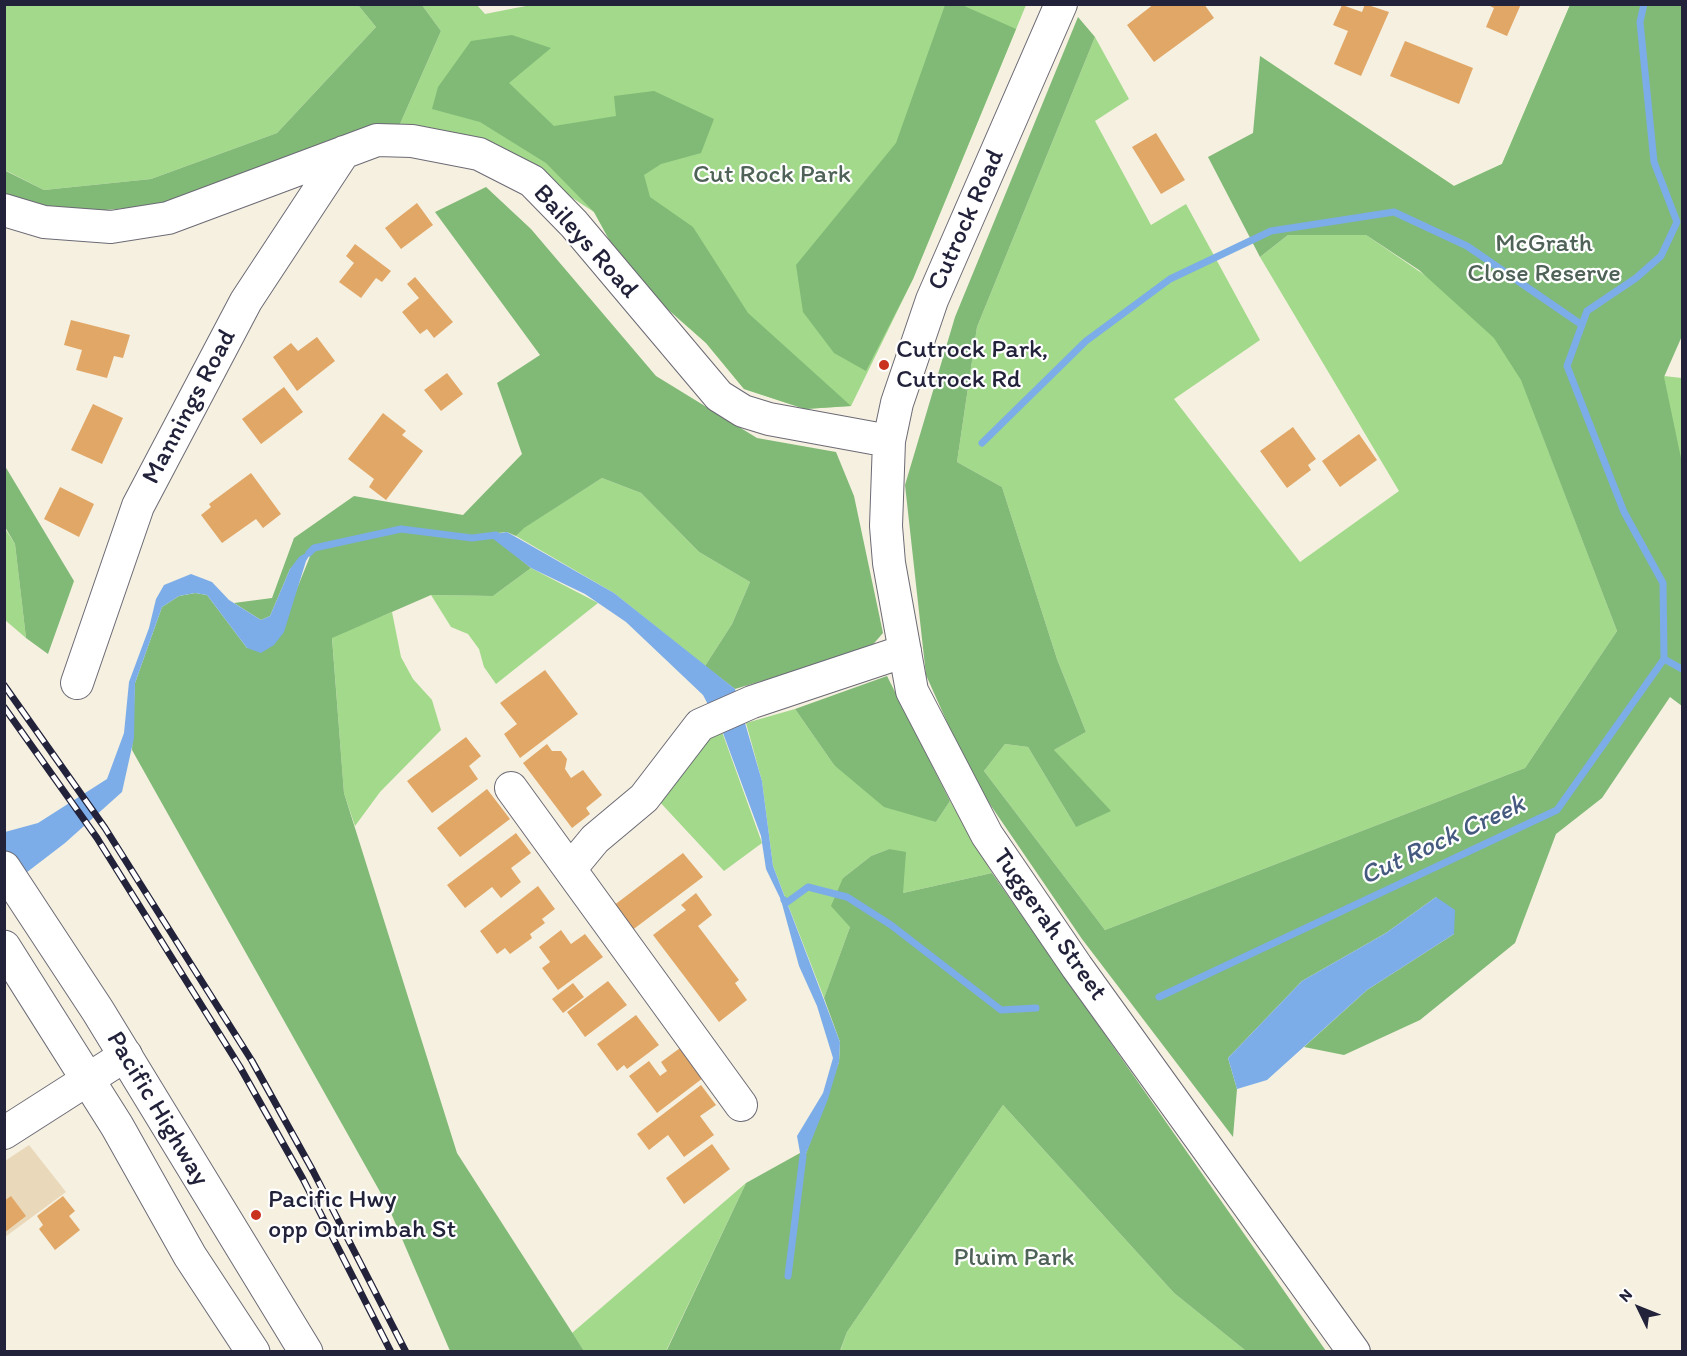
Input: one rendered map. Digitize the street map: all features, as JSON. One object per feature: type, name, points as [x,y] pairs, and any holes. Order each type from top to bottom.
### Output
[{"type":"main road","name":"Pacific Highway","points":[[4,868],[126,1055],[306,1352]]},
{"type":"main road","name":"Pacific Highway","points":[[4,947],[87,1079],[190,1256],[253,1352]]},
{"type":"street","name":"Cutrock Road","points":[[889,441],[907,369],[932,300],[1061,4]]},
{"type":"street","name":"Baileys Road","points":[[4,210],[44,222],[111,227],[168,218],[377,140],[412,141],[479,154],[532,181],[574,224],[719,396],[743,411],[769,419],[889,441]]},
{"type":"street","name":"Mannings Road","points":[[77,683],[138,506],[246,301],[344,152]]},
{"type":"street","name":"Tuggerah Street","points":[[889,441],[886,526],[889,563],[912,691],[987,835],[1077,967],[1354,1352]]},
{"type":"street","points":[[571,868],[595,839],[644,798],[700,725],[752,702],[905,651]]},
{"type":"street","points":[[511,788],[741,1105]]},
{"type":"street","points":[[4,1133],[126,1055]]},
{"type":"shaded area","points":[[29,1145],[66,1192],[5,1237],[5,1161]]},
{"type":"green space","name":"Cut Rock Park","points":[[536,4],[1026,5],[913,279],[851,406],[805,409],[744,389],[706,343],[628,274],[594,212],[480,138],[396,133],[441,31],[422,5],[477,5],[485,14]]},
{"type":"green space","points":[[4,5],[358,5],[376,27],[277,133],[151,179],[44,190],[5,170]]},
{"type":"green space","points":[[358,5],[422,5],[441,31],[396,133],[164,205],[58,214],[5,198],[4,170],[44,190],[151,179],[277,133],[376,27]]},
{"type":"green space","points":[[945,5],[962,5],[1016,29],[913,279],[866,371],[834,353],[803,312],[796,265],[896,143]]},
{"type":"green space","name":"McGrath Close Reserve","points":[[1570,5],[1664,376],[1682,378],[1682,614],[1537,421],[1617,631],[1525,768],[1105,930],[984,771],[1005,744],[1028,747],[1076,827],[1054,750],[1086,732],[1057,659],[1002,487],[957,462],[977,327],[1095,37],[1129,99],[1095,121],[1151,225],[1186,204],[1260,340],[1174,399],[1300,562],[1399,491],[1260,257],[1288,235],[1366,235],[1429,278],[1260,56],[1454,186],[1502,164]]},
{"type":"green space","name":"McGrath Close Reserve","points":[[1570,5],[1682,5],[1682,336],[1664,377],[1682,463],[1682,706],[1670,697],[1602,798],[1556,834],[1515,943],[1420,1020],[1344,1055],[1304,1047],[1367,990],[1454,934],[1436,897],[1386,933],[1302,981],[1228,1058],[1237,1089],[1233,1137],[1082,939],[972,778],[926,675],[905,485],[955,317],[1078,17],[1095,37],[977,327],[957,462],[1002,487],[1057,659],[1086,732],[1054,750],[1111,811],[1076,827],[1028,747],[1005,744],[984,771],[1105,930],[1525,768],[1617,631],[1521,380],[1494,338],[1419,270],[1366,235],[1288,235],[1260,257],[1208,157],[1253,133],[1260,56],[1454,186],[1502,164]]},
{"type":"green space","points":[[512,35],[551,48],[509,83],[554,126],[616,116],[614,96],[654,91],[714,119],[701,153],[661,164],[644,175],[650,197],[693,227],[748,313],[851,406],[805,409],[744,389],[706,343],[628,274],[594,212],[546,163],[480,122],[432,109],[438,87],[471,41]]},
{"type":"green space","points":[[486,187],[531,229],[656,376],[757,438],[836,452],[854,496],[883,633],[869,649],[735,689],[705,666],[732,624],[750,582],[699,552],[641,493],[602,478],[524,528],[516,536],[507,532],[489,534],[531,568],[493,596],[431,595],[332,638],[344,793],[457,1153],[584,1351],[450,1351],[388,1206],[132,750],[135,683],[162,607],[179,596],[195,593],[207,595],[247,648],[294,596],[313,549],[290,569],[270,616],[261,620],[234,603],[272,598],[294,538],[354,496],[463,515],[522,454],[497,383],[540,355],[435,212]]},
{"type":"green space","points":[[5,466],[74,581],[48,654],[26,638],[15,544],[5,527]]},
{"type":"green space","points":[[602,478],[641,493],[699,552],[750,582],[732,624],[705,666],[614,593],[516,536],[523,528]]},
{"type":"green space","points":[[4,527],[15,544],[26,638],[5,620]]},
{"type":"green space","points":[[531,568],[598,603],[496,684],[484,667],[479,649],[468,634],[451,627],[431,595],[493,596]]},
{"type":"green space","points":[[392,612],[401,657],[413,679],[432,700],[441,730],[380,792],[355,826],[344,793],[332,637]]},
{"type":"green space","points":[[887,676],[950,801],[936,822],[884,807],[834,765],[795,709]]},
{"type":"green space","points":[[795,709],[834,765],[936,822],[950,801],[992,873],[903,893],[889,849],[871,856],[843,878],[850,927],[824,998],[773,866],[762,781],[746,723]]},
{"type":"green space","points":[[721,729],[762,843],[724,871],[658,800],[702,746]]},
{"type":"green space","points":[[889,849],[906,852],[903,893],[992,873],[1326,1351],[1246,1351],[1174,1293],[1003,1105],[847,1332],[840,1351],[666,1352],[746,1183],[800,1153],[803,1162],[839,1062],[840,1042],[824,998],[850,927],[831,906],[843,878],[871,856]]},
{"type":"green space","name":"Pluim Park","points":[[1003,1105],[1174,1293],[1246,1351],[840,1352],[847,1332]]},
{"type":"green space","points":[[746,1183],[666,1351],[584,1351],[572,1333]]},
{"type":"water","points":[[507,532],[614,593],[735,689],[762,781],[773,866],[840,1042],[839,1062],[828,1099],[802,1164],[797,1136],[823,1093],[833,1058],[817,1006],[799,966],[781,900],[766,869],[761,836],[723,733],[703,695],[626,622],[585,594],[531,568],[488,535]]},
{"type":"water","points":[[314,548],[306,561],[284,632],[274,645],[261,653],[247,648],[207,595],[195,593],[179,596],[162,607],[135,683],[134,738],[122,792],[65,843],[5,889],[5,832],[38,823],[107,779],[124,733],[129,682],[149,628],[156,599],[164,585],[191,574],[212,582],[229,600],[261,620],[270,616],[290,569],[299,557]]},
{"type":"water","points":[[1436,897],[1455,910],[1454,934],[1367,990],[1267,1080],[1237,1089],[1228,1058],[1302,981],[1386,933]]},
{"type":"building","points":[[1154,4],[1204,4],[1214,18],[1154,62],[1127,25]]},
{"type":"building","points":[[1365,4],[1389,12],[1361,76],[1334,64],[1348,31],[1333,25],[1342,5],[1362,12]]},
{"type":"building","points":[[1486,4],[1521,4],[1507,36],[1486,27],[1494,8]]},
{"type":"building","points":[[1405,41],[1473,68],[1459,104],[1390,76]]},
{"type":"building","points":[[1156,133],[1185,180],[1161,194],[1132,147]]},
{"type":"building","points":[[417,203],[433,225],[401,249],[385,228]]},
{"type":"building","points":[[355,244],[391,271],[382,282],[376,278],[361,298],[339,282],[354,263],[346,256]]},
{"type":"building","points":[[415,277],[453,322],[434,338],[427,329],[420,334],[402,312],[419,298],[407,284]]},
{"type":"building","points":[[71,320],[130,335],[123,358],[114,356],[107,378],[76,370],[82,350],[64,345]]},
{"type":"building","points":[[317,337],[335,361],[297,391],[273,357],[291,343],[298,351]]},
{"type":"building","points":[[447,373],[463,394],[441,411],[424,390]]},
{"type":"building","points":[[284,387],[303,412],[261,444],[242,419]]},
{"type":"building","points":[[93,404],[123,418],[102,464],[71,450]]},
{"type":"building","points":[[383,413],[406,431],[402,435],[423,451],[386,500],[369,487],[374,479],[348,459]]},
{"type":"building","points":[[1293,427],[1316,459],[1308,465],[1311,470],[1287,488],[1260,451]]},
{"type":"building","points":[[1359,434],[1377,460],[1340,487],[1322,461]]},
{"type":"building","points":[[251,473],[281,514],[263,528],[256,519],[222,543],[201,515],[211,507],[209,504]]},
{"type":"building","points":[[60,487],[94,504],[79,537],[44,519]]},
{"type":"building","points":[[545,670],[578,714],[520,758],[504,734],[517,724],[500,703]]},
{"type":"building","points":[[466,737],[481,756],[469,766],[478,779],[432,813],[407,781]]},
{"type":"building","points":[[547,744],[552,751],[561,751],[567,759],[565,769],[571,778],[583,770],[602,795],[586,808],[590,814],[572,828],[523,763]]},
{"type":"building","points":[[487,789],[510,819],[460,857],[437,828]]},
{"type":"building","points":[[516,833],[531,853],[511,868],[521,882],[501,898],[492,887],[465,908],[447,885]]},
{"type":"building","points":[[683,853],[703,877],[631,931],[613,906]]},
{"type":"building","points":[[538,886],[555,909],[542,919],[545,923],[530,934],[532,938],[510,954],[505,948],[497,954],[480,931]]},
{"type":"building","points":[[696,893],[712,915],[698,926],[739,980],[735,983],[747,1000],[719,1022],[653,935],[686,910],[681,905]]},
{"type":"building","points":[[561,930],[571,944],[585,934],[603,957],[558,990],[542,968],[550,962],[539,947]]},
{"type":"building","points":[[608,981],[627,1005],[585,1037],[567,1012]]},
{"type":"building","points":[[573,983],[584,997],[563,1013],[552,999]]},
{"type":"building","points":[[636,1015],[659,1045],[627,1069],[624,1065],[617,1071],[597,1044]]},
{"type":"building","points":[[680,1048],[703,1078],[657,1113],[629,1076],[649,1061],[660,1076],[667,1071],[661,1062]]},
{"type":"building","points":[[701,1085],[716,1105],[700,1116],[714,1135],[684,1157],[668,1135],[649,1150],[637,1134]]},
{"type":"building","points":[[712,1144],[730,1169],[684,1204],[666,1178]]},
{"type":"building","points":[[11,1196],[26,1216],[4,1233],[4,1201]]},
{"type":"building","points":[[63,1196],[75,1211],[69,1216],[80,1230],[55,1250],[39,1229],[43,1225],[37,1216]]},
{"type":"waterway","points":[[1644,4],[1640,22],[1654,162],[1677,222],[1661,256],[1636,278],[1587,311],[1567,366],[1624,512],[1663,583],[1664,659]]},
{"type":"waterway","points":[[982,443],[1086,341],[1170,279],[1271,231],[1394,212],[1467,246],[1582,325]]},
{"type":"waterway","name":"Cut Rock Creek","points":[[309,553],[314,548],[401,529],[472,538],[496,535]]},
{"type":"waterway","name":"Cut Rock Creek","points":[[1159,997],[1557,810],[1664,659],[1682,669]]},
{"type":"waterway","name":"Cut Rock Creek","points":[[784,900],[786,903],[808,887],[847,897],[891,925],[1001,1010],[1036,1008]]},
{"type":"waterway","points":[[788,1276],[803,1156]]},
{"type":"railway","points":[[4,685],[105,828],[252,1061],[313,1171],[406,1352]]},
{"type":"railway","points":[[4,707],[97,838],[240,1067],[303,1179],[391,1352]]},
{"type":"place","name":"Cutrock Park, Cutrock Rd","points":[[884,365]]},
{"type":"place","name":"Pacific Hwy opp Ourimbah St","points":[[256,1215]]}]
